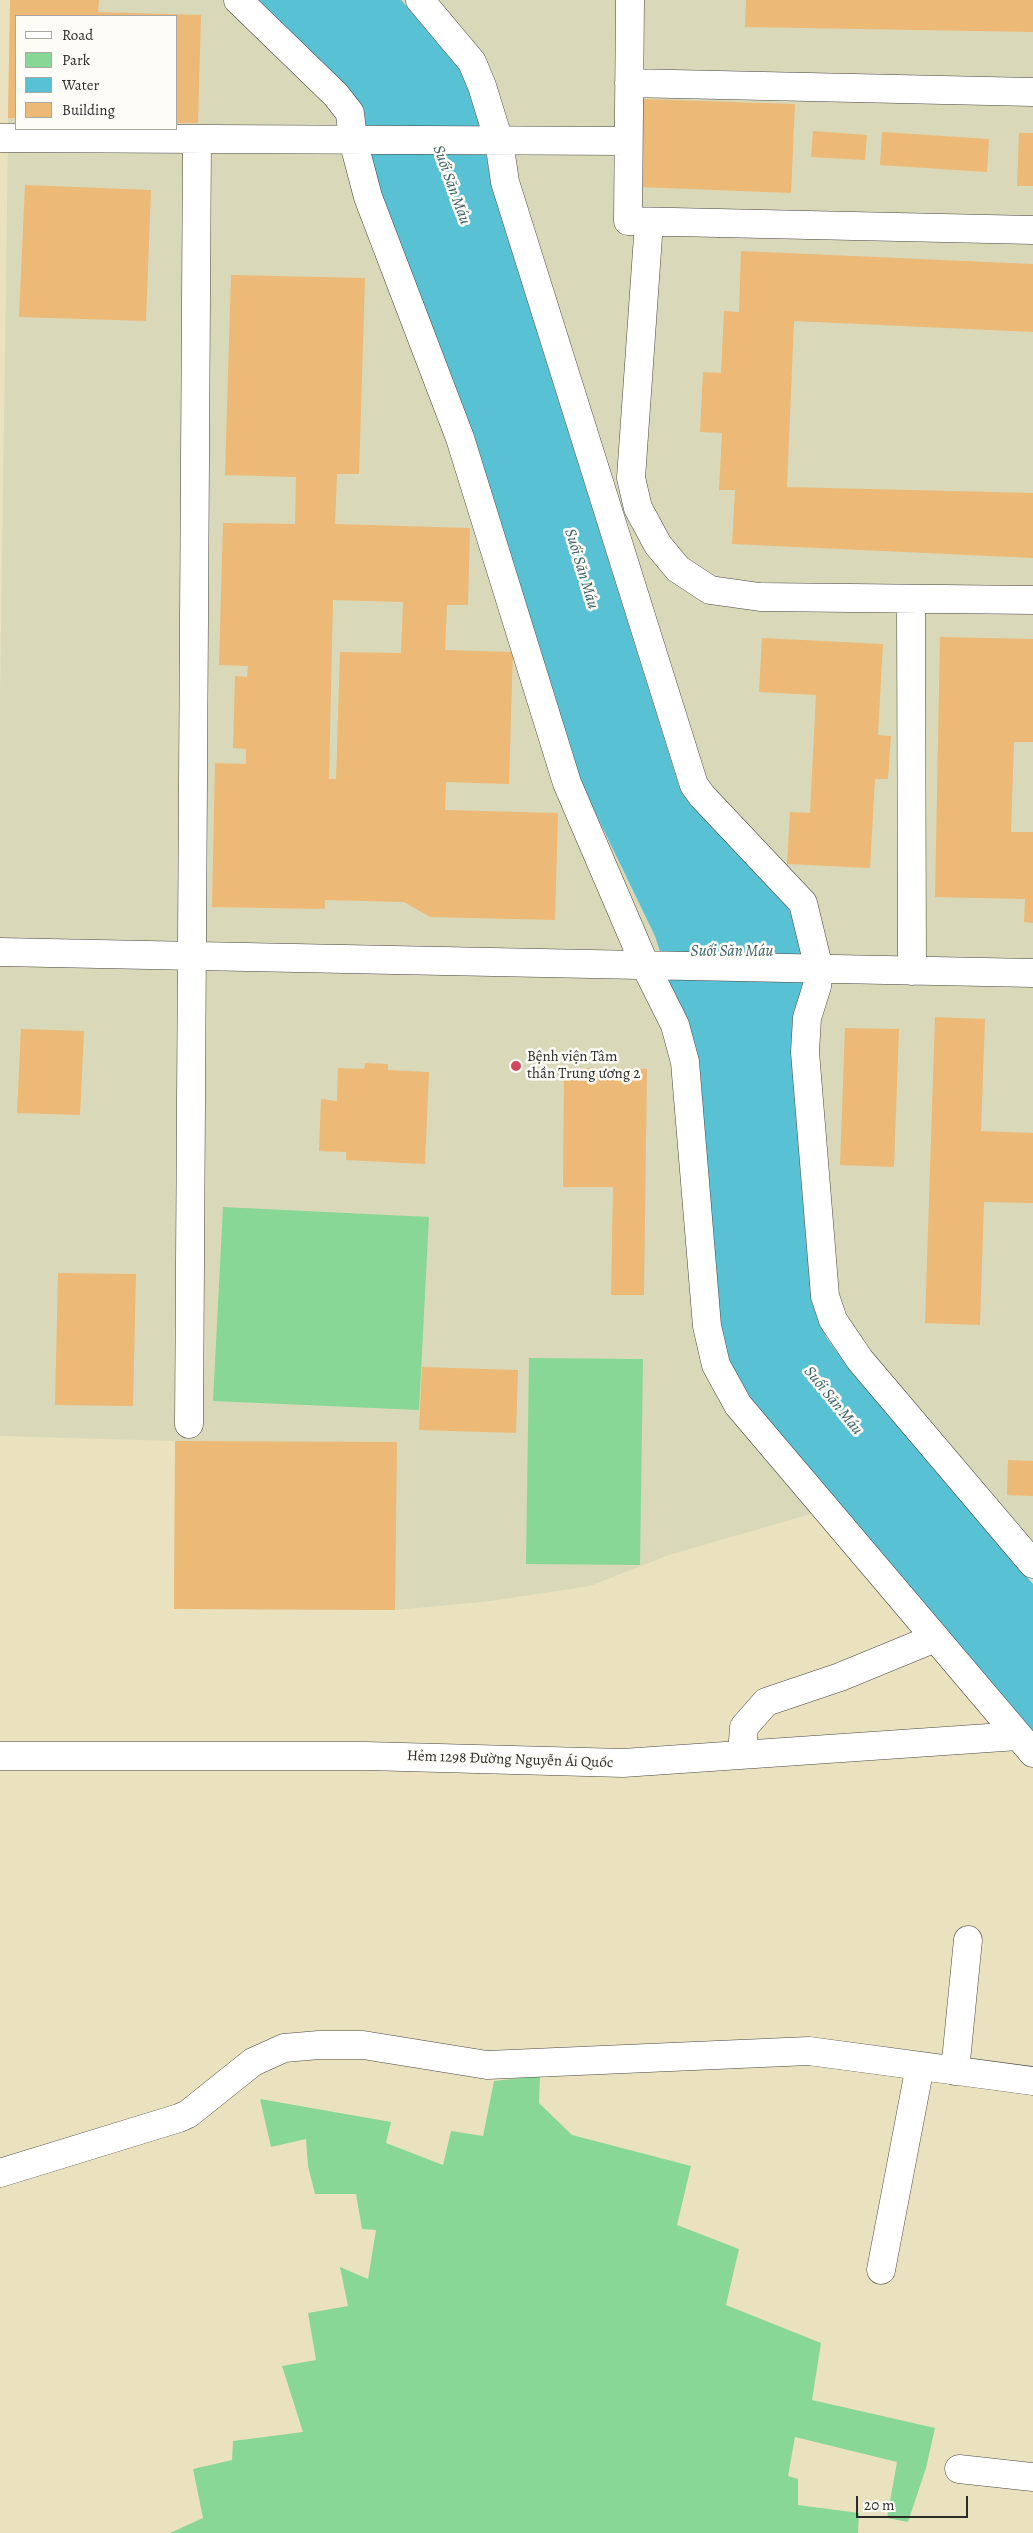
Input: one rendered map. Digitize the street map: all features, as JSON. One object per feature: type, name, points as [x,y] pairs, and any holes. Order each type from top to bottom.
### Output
[{"type":"street","points":[[238,0],[336,95],[350,114],[352,140],[368,197],[460,438],[567,783],[645,965],[675,1025],[686,1062],[707,1326],[716,1365],[738,1405],[1026,1745]]},
{"type":"street","points":[[420,0],[472,62],[499,141],[505,182],[694,785],[702,796],[803,903],[819,969],[817,986],[807,1018],[805,1052],[825,1296],[833,1320],[843,1338],[860,1360],[1033,1564]]},
{"type":"street","points":[[630,0],[628,221],[1033,230]]},
{"type":"street","points":[[629,83],[1033,92]]},
{"type":"street","points":[[0,138],[628,141]]},
{"type":"street","points":[[190,1424],[198,139]]},
{"type":"street","points":[[649,222],[631,478],[638,508],[658,545],[678,569],[710,590],[760,597],[1033,600]]},
{"type":"street","points":[[911,599],[912,971]]},
{"type":"street","points":[[0,952],[1033,973]]},
{"type":"street","points":[[742,1755],[744,1727],[766,1702],[840,1677],[936,1638]]},
{"type":"street","name":"Hẻm 1298 Đường Nguyễn Ái Quốc","points":[[0,1756],[366,1756],[623,1763],[742,1755],[1026,1745]]},
{"type":"street","points":[[955,2071],[968,1940]]},
{"type":"street","points":[[0,2173],[179,2118],[188,2114],[253,2062],[284,2048],[363,2044],[486,2065],[809,2052],[1033,2081]]},
{"type":"street","points":[[880,2270],[920,2066]]},
{"type":"street","points":[[959,2469],[1033,2476]]},
{"type":"shaded area","name":"Bệnh viện Tâm thần Trung ương 2","points":[[10,0],[1033,0],[1033,1543],[955,1492],[811,1514],[669,1555],[590,1586],[484,1602],[395,1610],[174,1609],[175,1441],[0,1436],[0,695]]},
{"type":"green space","points":[[223,1207],[429,1217],[419,1410],[213,1401]]},
{"type":"green space","points":[[529,1358],[643,1359],[640,1565],[526,1564]]},
{"type":"green space","points":[[540,2076],[539,2103],[572,2135],[691,2166],[677,2225],[739,2249],[726,2305],[821,2343],[812,2400],[935,2428],[926,2468],[908,2522],[887,2518],[897,2462],[795,2437],[788,2476],[798,2479],[798,2505],[859,2513],[858,2533],[170,2533],[203,2518],[193,2469],[232,2460],[233,2441],[303,2432],[282,2366],[316,2360],[308,2313],[348,2306],[340,2267],[368,2279],[376,2230],[362,2229],[356,2194],[315,2194],[308,2166],[306,2139],[271,2147],[260,2099],[391,2122],[386,2143],[443,2165],[451,2131],[483,2136],[494,2081]]},
{"type":"water","name":"Suối Săn Máu","points":[[258,0],[401,0],[462,68],[483,132],[491,184],[679,786],[789,909],[802,945],[804,978],[794,1021],[812,1303],[826,1337],[848,1367],[1033,1584],[1033,1731],[749,1398],[728,1361],[719,1319],[699,1059],[687,1017],[672,989],[655,936],[579,779],[380,192],[370,151]]},
{"type":"building","points":[[10,0],[99,0],[98,12],[201,15],[198,123],[178,123],[178,15],[15,15],[15,118],[8,118]]},
{"type":"building","points":[[746,0],[1033,0],[1033,32],[745,27]]},
{"type":"building","points":[[643,99],[795,104],[791,193],[639,187]]},
{"type":"building","points":[[813,131],[867,135],[865,160],[811,157]]},
{"type":"building","points":[[882,132],[989,139],[987,172],[880,165]]},
{"type":"building","points":[[1019,133],[1033,133],[1033,186],[1017,186]]},
{"type":"building","points":[[25,185],[151,190],[146,321],[19,317]]},
{"type":"building","points":[[741,251],[1033,264],[1033,332],[794,321],[787,487],[1033,493],[1033,558],[732,544],[735,490],[719,490],[722,433],[700,432],[703,372],[721,373],[724,311],[739,312]]},
{"type":"building","points":[[231,275],[365,278],[359,474],[337,474],[335,524],[470,528],[468,605],[447,605],[445,650],[513,652],[509,784],[446,782],[445,810],[558,813],[555,920],[430,917],[404,902],[325,900],[325,909],[212,907],[215,763],[246,764],[246,749],[233,748],[235,676],[247,677],[248,666],[219,665],[223,523],[295,524],[296,477],[225,475]],"holes":[[[333,600],[403,602],[401,653],[340,652],[336,779],[329,779]]]},
{"type":"building","points":[[940,637],[1033,639],[1033,742],[1014,742],[1011,832],[1033,832],[1033,923],[1024,922],[1025,899],[935,897]]},
{"type":"building","points":[[762,638],[883,644],[878,735],[891,736],[888,779],[875,779],[870,868],[787,864],[790,812],[810,813],[816,695],[759,692]]},
{"type":"building","points":[[935,1017],[985,1019],[981,1131],[1033,1133],[1033,1203],[984,1202],[980,1325],[925,1323]]},
{"type":"building","points":[[845,1028],[899,1029],[894,1167],[840,1165]]},
{"type":"building","points":[[21,1029],[84,1031],[80,1115],[17,1113]]},
{"type":"building","points":[[365,1063],[388,1064],[388,1070],[429,1072],[425,1164],[346,1160],[346,1152],[319,1151],[321,1099],[337,1101],[338,1068],[364,1069]]},
{"type":"building","points":[[564,1068],[647,1069],[644,1295],[611,1295],[613,1187],[563,1187]]},
{"type":"building","points":[[58,1273],[136,1274],[133,1406],[55,1405]]},
{"type":"building","points":[[422,1367],[518,1370],[516,1433],[419,1430]]},
{"type":"building","points":[[175,1441],[397,1442],[395,1610],[174,1609]]},
{"type":"building","points":[[1008,1460],[1033,1461],[1033,1496],[1007,1495]]},
{"type":"place","name":"Bệnh viện Tâm thần Trung ương 2","points":[[516,1066]]}]
